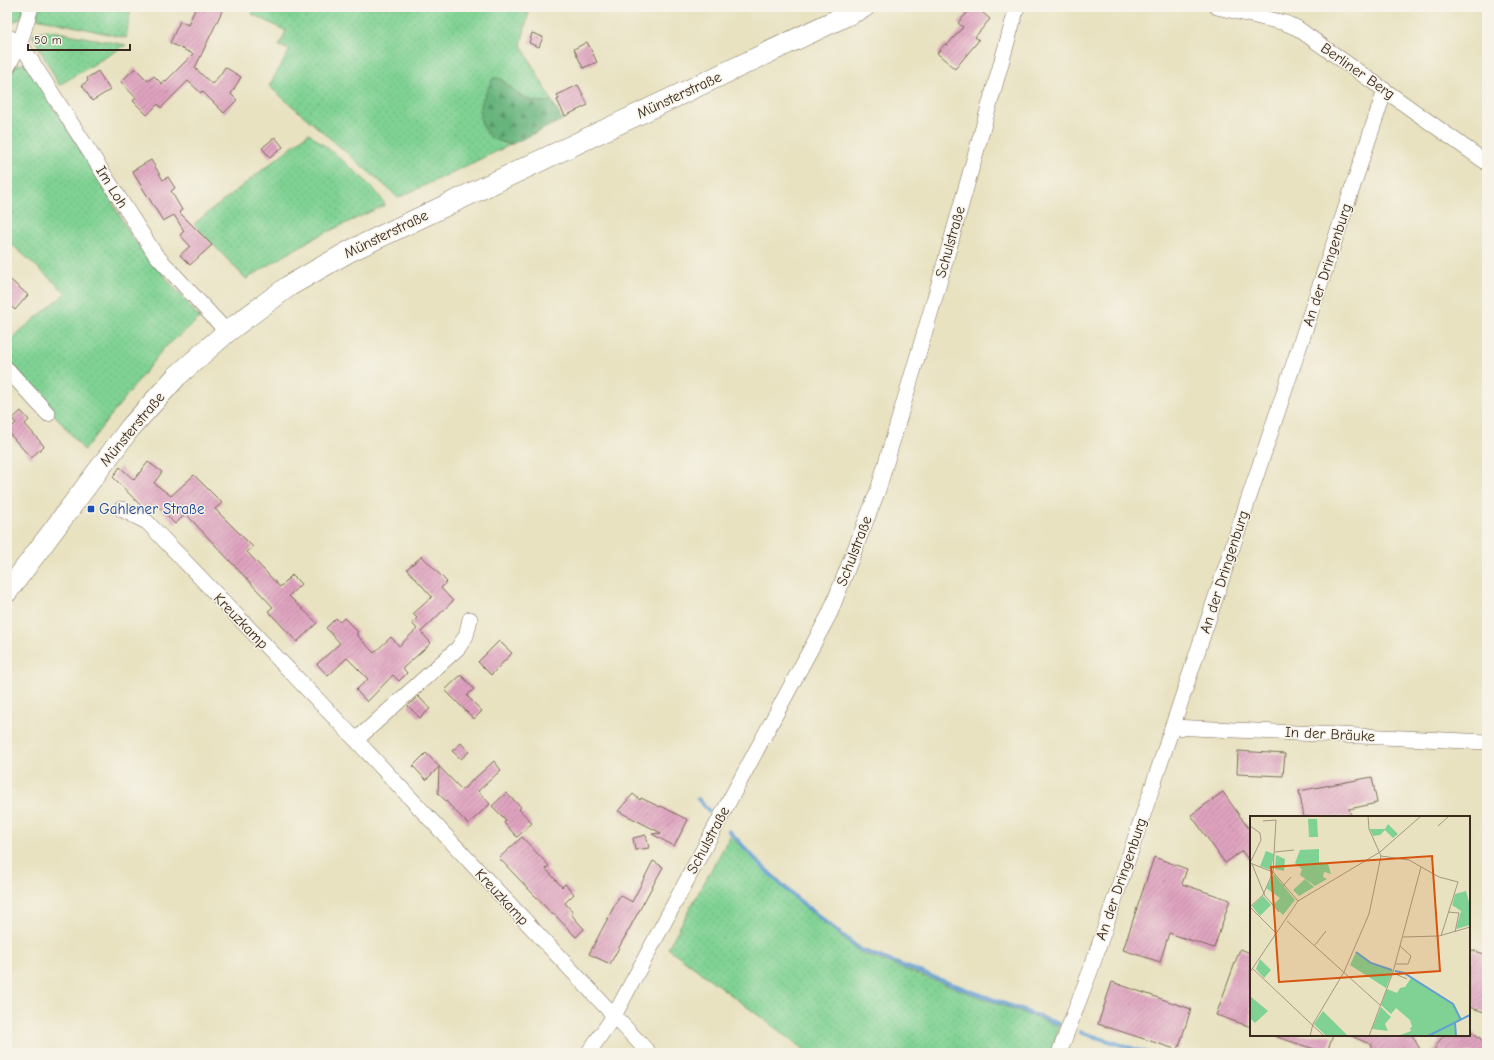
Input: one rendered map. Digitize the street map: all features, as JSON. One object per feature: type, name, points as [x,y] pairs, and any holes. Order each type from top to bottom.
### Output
[{"type":"main road","name":"Münsterstraße","points":[[7,592],[130,428],[177,376],[227,332],[289,286],[350,251],[864,7]]},
{"type":"street","points":[[7,68],[20,43],[31,7]]},
{"type":"street","name":"Schulstraße","points":[[588,1053],[614,1016],[830,613],[878,490],[938,287],[1017,7]]},
{"type":"street","name":"Berliner Berg","points":[[1217,7],[1285,23],[1297,28],[1487,163]]},
{"type":"street","name":"Im Loh","points":[[7,36],[20,43],[155,254],[227,332]]},
{"type":"street","name":"An der Dringenburg","points":[[1059,1053],[1091,969],[1385,90]]},
{"type":"street","points":[[7,369],[48,414]]},
{"type":"street","name":"Kreuzkamp","points":[[122,509],[147,522],[356,740],[649,1053]]},
{"type":"street","points":[[356,740],[458,648],[466,636],[470,619]]},
{"type":"street","name":"In der Bräuke","points":[[1172,727],[1487,742]]},
{"type":"green space","points":[[7,7],[25,7],[20,19],[7,24]]},
{"type":"green space","points":[[38,7],[131,7],[126,38],[37,18]]},
{"type":"green space","points":[[255,7],[530,7],[521,45],[552,101],[536,102],[524,98],[502,80],[491,137],[510,145],[398,198],[269,86],[290,50],[279,46],[286,31],[252,14]]},
{"type":"green space","points":[[47,30],[126,45],[59,85],[33,36],[33,34]]},
{"type":"green space","points":[[27,64],[101,183],[133,239],[200,318],[163,349],[84,450],[7,358],[7,342],[66,293],[7,240],[7,82],[16,65]]},
{"type":"green space","points":[[493,78],[502,80],[524,98],[536,102],[552,101],[562,120],[510,145],[492,138],[481,122],[480,109]]},
{"type":"green space","points":[[309,133],[362,178],[380,197],[385,205],[312,239],[246,279],[194,224]]},
{"type":"green space","points":[[730,836],[791,896],[861,953],[1060,1027],[1049,1053],[809,1053],[668,948]]},
{"type":"building","points":[[196,7],[224,7],[195,68],[212,84],[225,67],[241,77],[231,94],[237,100],[224,113],[202,91],[201,93],[188,81],[161,108],[158,104],[147,115],[133,101],[136,98],[121,82],[135,68],[148,81],[154,76],[162,84],[193,54],[170,43],[180,21],[188,25]]},
{"type":"building","points":[[972,7],[976,7],[990,19],[975,37],[979,40],[955,69],[937,53],[945,44],[947,45],[963,27],[958,23]]},
{"type":"building","points":[[532,33],[543,37],[539,47],[529,43]]},
{"type":"building","points":[[587,42],[597,62],[583,68],[574,49]]},
{"type":"building","points":[[98,71],[110,90],[92,101],[82,85],[88,81],[87,78]]},
{"type":"building","points":[[578,85],[588,105],[565,116],[557,100],[559,99],[557,95]]},
{"type":"building","points":[[275,137],[283,147],[270,158],[262,148]]},
{"type":"building","points":[[151,160],[163,180],[168,177],[175,188],[171,191],[182,210],[179,212],[212,245],[190,265],[180,255],[190,246],[180,235],[184,231],[174,215],[163,221],[132,171]]},
{"type":"building","points":[[7,277],[28,295],[15,310],[7,303]]},
{"type":"building","points":[[21,411],[29,420],[25,424],[44,446],[31,458],[7,431],[16,423],[12,419]]},
{"type":"building","points":[[148,462],[162,472],[154,483],[171,496],[194,475],[222,503],[215,509],[253,547],[247,552],[280,587],[292,575],[301,584],[289,596],[317,623],[297,642],[268,611],[273,607],[186,514],[175,524],[155,503],[148,512],[146,511],[113,477],[120,467],[134,480]]},
{"type":"building","points":[[422,556],[447,582],[441,588],[453,601],[421,632],[431,643],[403,668],[407,673],[399,681],[393,675],[367,702],[356,690],[368,679],[347,658],[328,676],[317,664],[340,643],[326,628],[336,618],[340,622],[344,618],[358,632],[356,634],[374,653],[391,637],[399,646],[417,629],[412,623],[417,618],[413,614],[432,597],[407,569]]},
{"type":"building","points":[[499,641],[512,653],[491,675],[478,662]]},
{"type":"building","points":[[461,675],[474,689],[467,696],[482,711],[474,719],[445,690]]},
{"type":"building","points":[[418,696],[430,709],[420,718],[408,706]]},
{"type":"building","points":[[461,743],[469,752],[461,759],[452,751]]},
{"type":"building","points":[[1238,751],[1285,754],[1283,776],[1237,774]]},
{"type":"building","points":[[426,753],[462,790],[494,761],[501,770],[478,791],[490,804],[468,824],[438,793],[439,767],[426,780],[413,766]]},
{"type":"building","points":[[1372,777],[1377,803],[1349,809],[1351,816],[1304,816],[1299,791]]},
{"type":"building","points":[[1223,792],[1250,831],[1250,863],[1242,851],[1225,863],[1191,815]]},
{"type":"building","points":[[506,793],[521,807],[519,809],[532,823],[517,837],[504,823],[506,820],[492,806]]},
{"type":"building","points":[[633,794],[640,800],[641,798],[660,807],[661,806],[688,820],[674,846],[652,834],[661,833],[618,811]]},
{"type":"building","points":[[646,835],[649,848],[635,850],[633,838]]},
{"type":"building","points":[[522,837],[549,866],[546,869],[562,887],[565,884],[574,894],[565,903],[573,912],[571,914],[584,929],[576,937],[499,858]]},
{"type":"building","points":[[1154,857],[1187,869],[1182,884],[1230,900],[1214,948],[1169,933],[1160,962],[1123,950]]},
{"type":"building","points":[[653,861],[663,867],[610,964],[589,954],[620,895],[632,902]]},
{"type":"building","points":[[1240,949],[1250,953],[1250,1027],[1216,1015]]},
{"type":"building","points":[[1470,949],[1487,955],[1487,1013],[1470,1007]]},
{"type":"building","points":[[1112,982],[1191,1009],[1178,1050],[1098,1024]]},
{"type":"building","points":[[1470,1031],[1480,1038],[1485,1045],[1487,1053],[1432,1053],[1444,1036],[1470,1036]]},
{"type":"building","points":[[1277,1036],[1333,1036],[1327,1053]]},
{"type":"building","points":[[1351,1036],[1413,1036],[1422,1053],[1372,1053],[1372,1045]]},
{"type":"waterway","points":[[698,799],[710,812]]},
{"type":"waterway","points":[[729,831],[764,868],[794,896],[861,950],[1059,1024]]},
{"type":"waterway","points":[[1080,1032],[1147,1053]]},
{"type":"place","name":"Gahlener Straße","points":[[91,509]]}]
